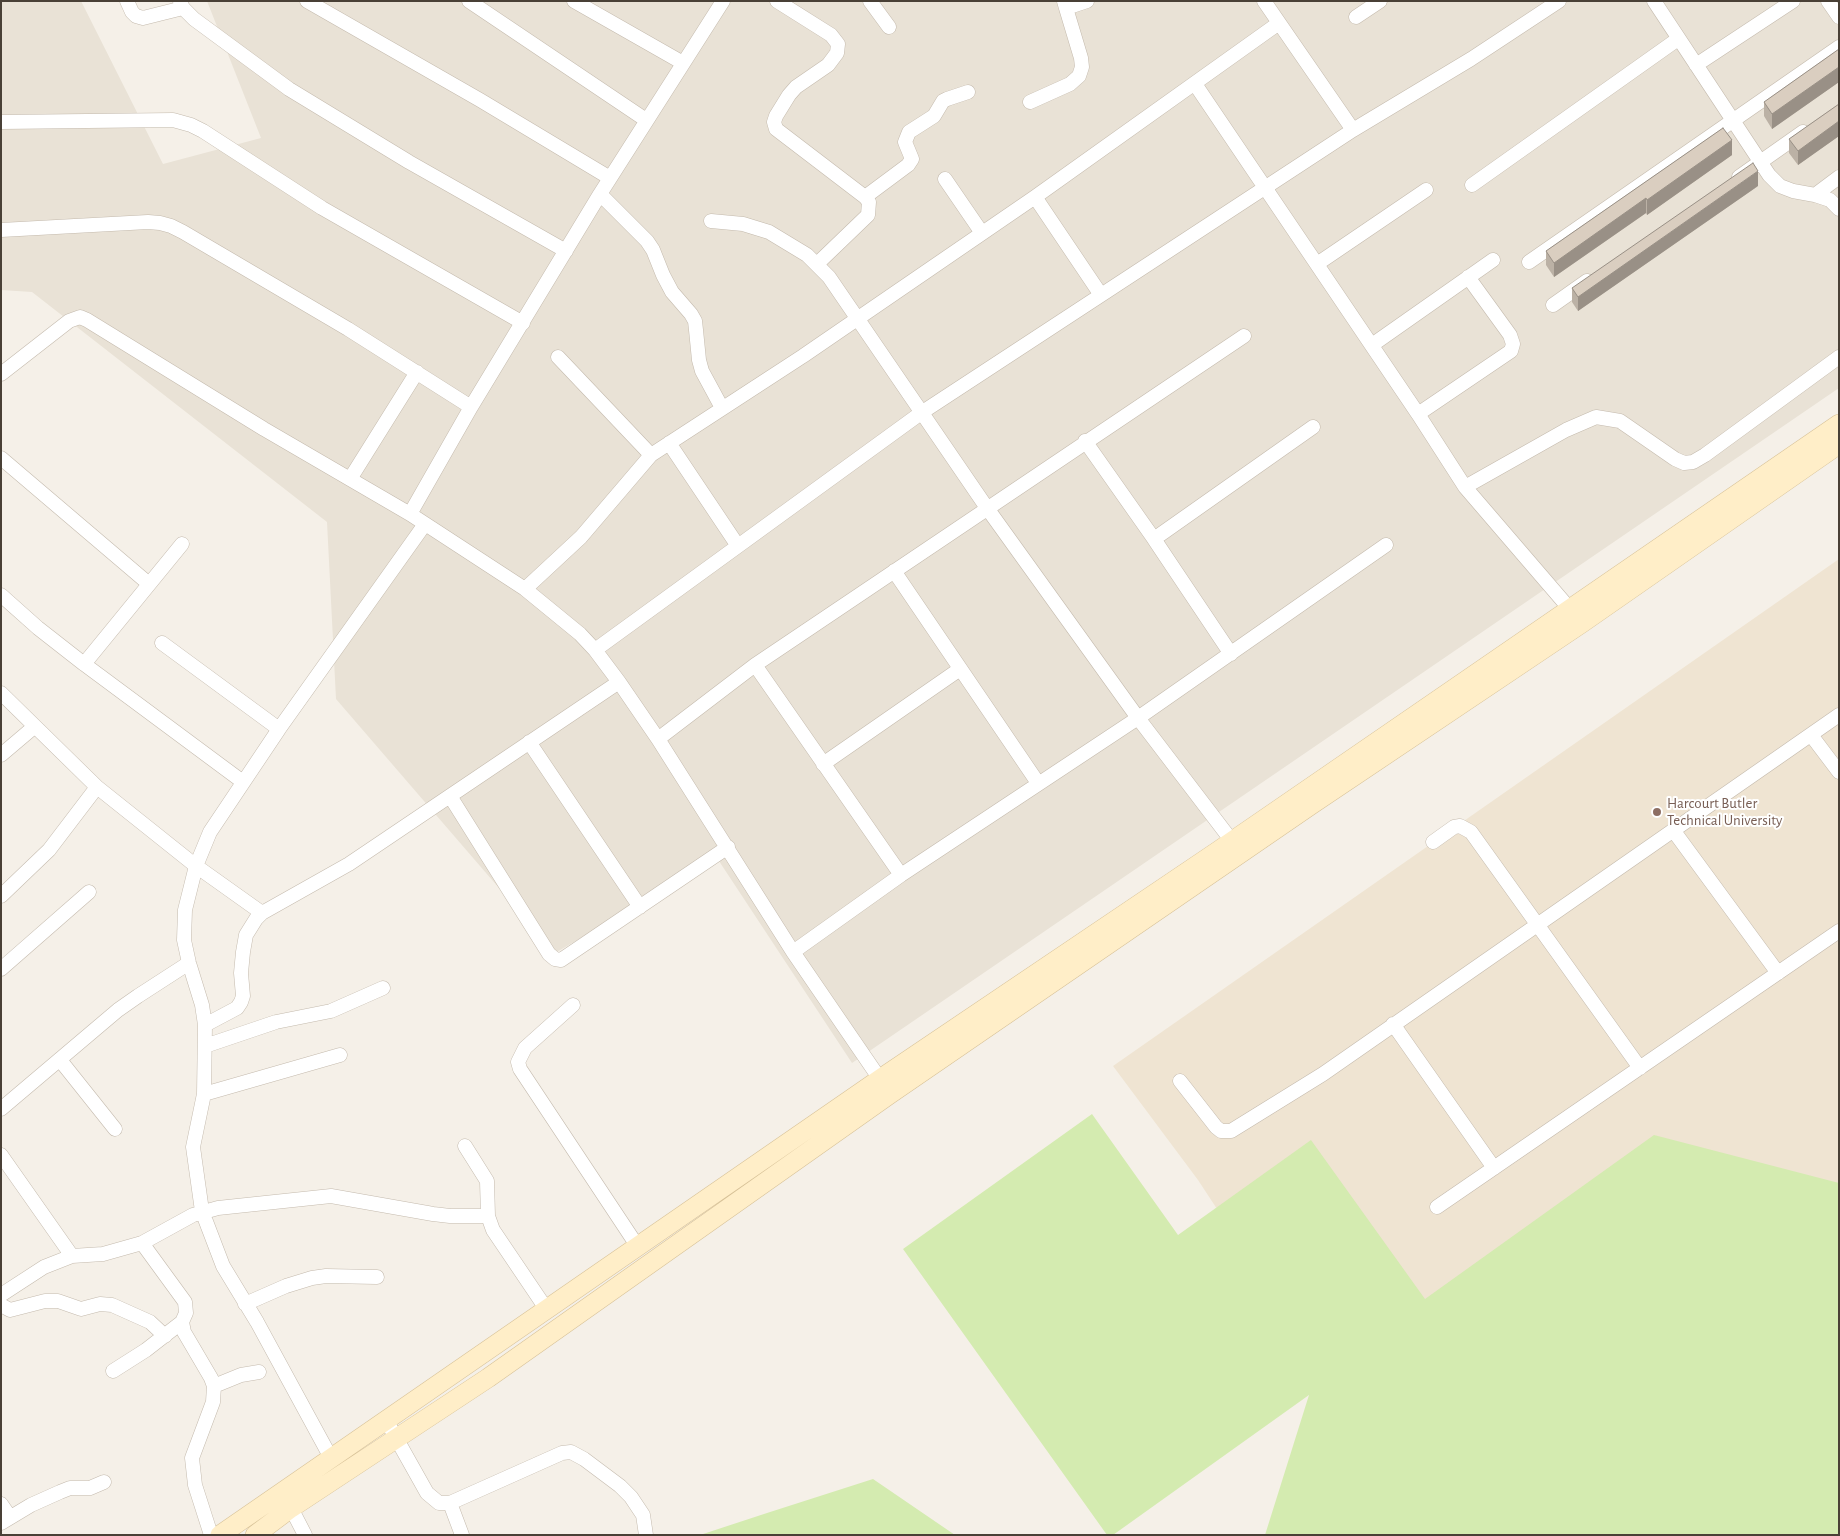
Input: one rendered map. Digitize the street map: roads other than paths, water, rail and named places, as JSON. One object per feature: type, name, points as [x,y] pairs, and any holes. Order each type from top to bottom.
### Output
[{"type":"street","points":[[127,1],[132,12],[136,16],[143,18],[182,4],[194,19],[289,89],[401,158],[566,251]]},
{"type":"street","points":[[307,1],[480,100],[610,178]]},
{"type":"street","points":[[469,1],[646,120]]},
{"type":"street","points":[[574,1],[683,63]]},
{"type":"street","points":[[777,1],[831,35],[838,44],[837,53],[828,65],[796,87],[789,95],[776,116],[774,122],[776,129],[869,202],[868,215],[817,264]]},
{"type":"street","points":[[870,1],[889,27]]},
{"type":"street","points":[[1030,102],[1070,84],[1079,76],[1082,67],[1081,58],[1065,5],[1088,1]]},
{"type":"street","points":[[1264,1],[1353,130]]},
{"type":"street","points":[[1356,18],[1380,1]]},
{"type":"street","points":[[595,650],[922,413],[1353,130],[1471,59],[1559,1]]},
{"type":"street","points":[[1654,1],[1769,176],[1780,186],[1830,200],[1839,209]]},
{"type":"street","points":[[1696,65],[1794,1]]},
{"type":"street","points":[[1828,1],[1839,17]]},
{"type":"street","points":[[410,514],[471,407],[600,194],[722,2]]},
{"type":"street","points":[[525,589],[581,537],[651,455],[804,356],[982,234],[1279,23]]},
{"type":"street","points":[[1472,185],[1678,39]]},
{"type":"street","points":[[1529,262],[1839,47]]},
{"type":"street","points":[[1195,84],[1418,414],[1464,487],[1582,623]]},
{"type":"street","points":[[865,197],[908,165],[912,159],[905,142],[909,132],[934,116],[947,98],[968,92]]},
{"type":"street","points":[[1,122],[173,120],[191,125],[355,228],[523,323]]},
{"type":"street","points":[[1728,184],[1815,124]]},
{"type":"street","points":[[1815,195],[1839,177]]},
{"type":"street","points":[[945,179],[982,234]]},
{"type":"street","points":[[1317,264],[1426,190]]},
{"type":"street","points":[[600,194],[646,240],[653,250],[672,292],[695,321],[702,371],[722,408]]},
{"type":"street","points":[[1035,197],[1101,295]]},
{"type":"street","points":[[711,221],[743,224],[769,232],[807,255],[829,277],[987,508],[1138,718],[1236,847]]},
{"type":"street","points":[[1,230],[148,222],[171,226],[348,329],[471,407]]},
{"type":"street","points":[[1372,346],[1493,260]]},
{"type":"street","points":[[1554,304],[1601,272]]},
{"type":"street","points":[[1418,414],[1511,351],[1513,344],[1510,335],[1468,277]]},
{"type":"street","points":[[1,374],[56,330],[69,321],[80,317],[264,429],[410,514],[525,589],[580,634],[595,650],[619,682],[728,846],[793,952],[885,1087]]},
{"type":"street","points":[[658,739],[755,665],[1244,336]]},
{"type":"street","points":[[558,357],[651,455]]},
{"type":"street","points":[[1464,487],[1566,430],[1596,417],[1620,421],[1675,459],[1684,463],[1694,462],[1839,357]]},
{"type":"street","points":[[350,479],[417,372]]},
{"type":"street","points":[[254,1535],[286,1500],[331,1458],[785,1145],[885,1087],[1236,847],[1569,609],[1839,424]]},
{"type":"street","points":[[1154,539],[1313,427]]},
{"type":"street","points":[[1085,442],[1154,539],[1231,654]]},
{"type":"street","points":[[669,443],[738,546]]},
{"type":"street","points":[[1236,847],[1582,623],[1839,444]]},
{"type":"street","points":[[1,458],[149,584]]},
{"type":"street","points":[[331,1458],[260,1327],[223,1266],[202,1211],[193,1147],[204,1094],[205,1025],[202,1005],[179,969],[184,940],[183,928],[185,910],[196,866],[210,832],[243,782],[425,524]]},
{"type":"street","points":[[84,664],[182,544]]},
{"type":"street","points":[[793,952],[901,875],[1138,718],[1386,546]]},
{"type":"street","points":[[894,571],[1038,783]]},
{"type":"street","points":[[1,595],[38,628],[84,664],[243,782]]},
{"type":"street","points":[[162,643],[280,729]]},
{"type":"street","points":[[755,665],[901,875]]},
{"type":"street","points":[[823,764],[960,669]]},
{"type":"street","points":[[205,1025],[237,1008],[241,1002],[243,996],[242,962],[246,935],[250,926],[262,913],[333,875],[619,682]]},
{"type":"street","points":[[1,693],[97,787],[196,866],[262,913]]},
{"type":"street","points":[[1180,1082],[1216,1127],[1222,1131],[1231,1130],[1323,1074],[1839,715]]},
{"type":"street","points":[[1,755],[34,727]]},
{"type":"street","points":[[1811,735],[1839,772]]},
{"type":"street","points":[[529,742],[640,907]]},
{"type":"street","points":[[1,896],[49,850],[97,787]]},
{"type":"street","points":[[450,796],[549,954],[555,959],[562,960],[728,846]]},
{"type":"street","points":[[1433,842],[1454,827],[1466,827],[1471,832],[1640,1068]]},
{"type":"street","points":[[1673,830],[1778,973]]},
{"type":"street","points":[[1,969],[89,892]]},
{"type":"street","points":[[1437,1207],[1839,931]]},
{"type":"street","points":[[1,1108],[118,1010],[179,969]]},
{"type":"street","points":[[206,1046],[276,1022],[331,1011],[383,988]]},
{"type":"street","points":[[572,1005],[525,1048],[518,1062],[520,1068],[638,1247]]},
{"type":"street","points":[[1393,1024],[1494,1168]]},
{"type":"street","points":[[204,1094],[340,1056]]},
{"type":"street","points":[[60,1060],[115,1129]]},
{"type":"street","points":[[220,1535],[398,1438],[488,1378],[796,1160],[885,1087]]},
{"type":"street","points":[[785,1145],[796,1160]]},
{"type":"street","points":[[465,1146],[487,1181],[488,1216],[493,1230],[554,1305],[573,1317]]},
{"type":"street","points":[[1,1155],[72,1256]]},
{"type":"street","points":[[1,1295],[44,1267],[72,1256],[103,1254],[149,1239],[202,1211],[218,1208],[331,1196],[432,1214],[488,1216]]},
{"type":"street","points":[[113,1371],[165,1336],[182,1322],[186,1313],[185,1302],[149,1239]]},
{"type":"street","points":[[245,1304],[286,1286],[312,1278],[326,1276],[377,1277]]},
{"type":"street","points":[[1,1304],[10,1310],[45,1301],[58,1301],[81,1309],[100,1304],[112,1305],[150,1322],[165,1336]]},
{"type":"street","points":[[182,1322],[184,1332],[214,1386],[213,1402],[192,1458],[195,1485],[211,1535]]},
{"type":"street","points":[[214,1386],[232,1378],[259,1372]]},
{"type":"street","points":[[386,1420],[428,1493],[439,1503],[450,1503],[562,1453],[571,1452],[584,1458],[631,1496],[643,1515],[646,1535]]},
{"type":"street","points":[[1,1504],[6,1520],[70,1488],[90,1488],[104,1482]]},
{"type":"street","points":[[286,1500],[305,1535]]},
{"type":"street","points":[[450,1503],[462,1535]]},
{"type":"place","name":"Harcourt Butler Technical University","points":[[1657,812]]}]
